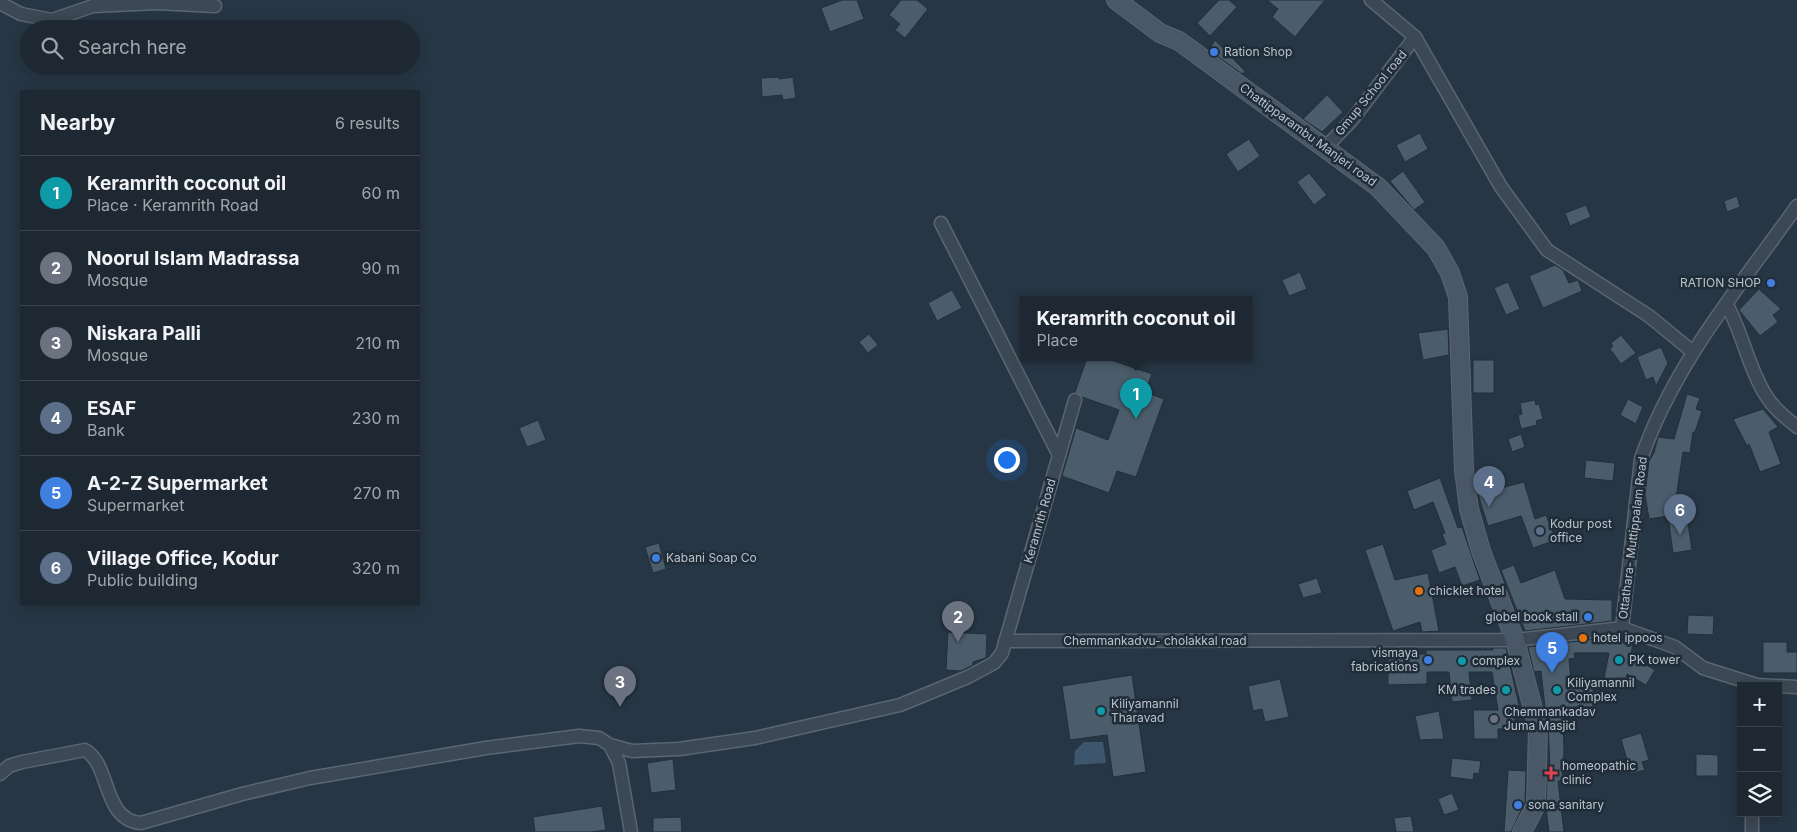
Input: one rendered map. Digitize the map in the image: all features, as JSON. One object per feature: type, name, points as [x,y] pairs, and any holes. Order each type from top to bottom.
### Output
[{"type":"main road","name":"Chattipparambu Manjeri road","points":[[1116,0],[1160,32],[1179,41],[1378,187],[1436,248],[1450,273],[1458,297],[1464,470],[1469,509],[1481,551],[1515,640],[1538,728],[1536,805],[1522,832]]},
{"type":"street","points":[[1371,0],[1415,37],[1501,187],[1547,250],[1649,316],[1694,352]]},
{"type":"street","points":[[0,3],[21,14],[52,20],[93,6],[157,4],[215,6]]},
{"type":"street","name":"Gmup School road","points":[[1325,148],[1352,120],[1415,37]]},
{"type":"street","name":"Ottathara- Muttippalam Road","points":[[1515,640],[1622,628],[1641,458],[1650,432],[1665,400],[1694,352],[1797,206]]},
{"type":"street","points":[[941,223],[1059,455]]},
{"type":"street","points":[[1727,305],[1738,325],[1764,394],[1777,411],[1797,427]]},
{"type":"street","name":"Keramrith Road","points":[[1005,641],[1075,400]]},
{"type":"street","points":[[1622,628],[1675,647],[1703,668],[1747,682]]},
{"type":"street","name":"Chemmankadvu- cholakkal road","points":[[1005,641],[1515,640]]},
{"type":"street","points":[[0,774],[9,766],[22,762],[84,750],[95,761],[114,804],[122,815],[134,823],[141,823],[242,794],[310,778],[477,750],[579,736],[600,738],[610,745],[632,751],[679,749],[755,738],[900,705],[937,692],[994,663],[1002,652],[1005,641]]},
{"type":"street","points":[[1782,686],[1797,687]]},
{"type":"street","points":[[610,745],[619,763],[632,832]]},
{"type":"street","points":[[1752,817],[1752,832]]},
{"type":"water","points":[[1084,742],[1103,742],[1106,763],[1074,765],[1075,751]]},
{"type":"building","points":[[842,0],[857,0],[864,19],[830,32],[821,8]]},
{"type":"building","points":[[901,0],[917,0],[928,9],[905,38],[895,30],[900,24],[889,15]]},
{"type":"building","points":[[1219,0],[1229,0],[1237,7],[1210,36],[1197,23]]},
{"type":"building","points":[[1267,0],[1325,0],[1295,37],[1272,17],[1278,9]]},
{"type":"building","points":[[1215,40],[1245,71],[1242,74],[1209,50]]},
{"type":"building","points":[[779,77],[779,79],[793,77],[796,98],[783,100],[782,95],[762,97],[761,78]]},
{"type":"building","points":[[1327,95],[1343,112],[1322,132],[1303,119]]},
{"type":"building","points":[[1420,133],[1428,149],[1405,162],[1396,145]]},
{"type":"building","points":[[1249,139],[1260,156],[1238,172],[1226,154]]},
{"type":"building","points":[[1403,171],[1425,202],[1414,210],[1390,181]]},
{"type":"building","points":[[1309,173],[1327,195],[1314,205],[1297,182]]},
{"type":"building","points":[[1737,196],[1740,207],[1727,212],[1724,201]]},
{"type":"building","points":[[1586,205],[1591,217],[1570,226],[1565,213]]},
{"type":"building","points":[[1555,265],[1563,270],[1569,283],[1578,280],[1582,291],[1543,308],[1529,276]]},
{"type":"building","points":[[1300,272],[1307,289],[1289,296],[1282,280]]},
{"type":"building","points":[[1508,282],[1520,309],[1506,315],[1494,288]]},
{"type":"building","points":[[1759,289],[1781,309],[1773,315],[1778,322],[1760,336],[1739,310]]},
{"type":"building","points":[[952,290],[962,308],[937,321],[928,303]]},
{"type":"building","points":[[1448,329],[1449,355],[1423,360],[1418,333]]},
{"type":"building","points":[[869,334],[878,345],[868,353],[859,342]]},
{"type":"building","points":[[1621,335],[1636,353],[1621,364],[1610,349],[1613,346],[1611,343]]},
{"type":"building","points":[[1661,347],[1668,363],[1656,386],[1653,377],[1646,380],[1637,357]]},
{"type":"building","points":[[1473,360],[1494,360],[1494,393],[1473,393]]},
{"type":"building","points":[[1086,361],[1114,361],[1152,374],[1145,392],[1164,399],[1136,477],[1117,471],[1109,493],[1062,476],[1076,428],[1108,440],[1119,410],[1082,397],[1075,392]]},
{"type":"building","points":[[1687,394],[1700,398],[1696,409],[1702,411],[1695,432],[1693,432],[1690,453],[1683,452],[1676,498],[1684,497],[1692,550],[1673,553],[1668,516],[1649,519],[1645,494],[1649,461],[1654,453],[1658,437],[1674,439]]},
{"type":"building","points":[[1628,399],[1643,407],[1636,424],[1620,415]]},
{"type":"building","points":[[1535,400],[1536,405],[1539,404],[1543,419],[1536,421],[1537,425],[1521,429],[1518,415],[1522,414],[1520,403]]},
{"type":"building","points":[[1763,409],[1778,427],[1769,432],[1781,464],[1760,472],[1749,444],[1747,446],[1733,419]]},
{"type":"building","points":[[538,420],[546,440],[527,447],[519,428]]},
{"type":"building","points":[[1521,434],[1525,447],[1512,452],[1508,439]]},
{"type":"building","points":[[1586,460],[1615,463],[1613,481],[1584,478]]},
{"type":"building","points":[[1440,478],[1458,528],[1462,527],[1480,580],[1462,586],[1455,567],[1439,573],[1431,550],[1446,544],[1442,534],[1445,533],[1433,502],[1414,510],[1407,491]]},
{"type":"building","points":[[1524,482],[1535,519],[1546,515],[1556,540],[1533,548],[1521,516],[1488,526],[1478,494]]},
{"type":"building","name":"Kabani Soap Co","points":[[659,543],[666,569],[653,573],[645,547]]},
{"type":"building","points":[[1383,544],[1395,580],[1428,573],[1439,631],[1422,632],[1420,622],[1393,631],[1365,550]]},
{"type":"building","points":[[1514,565],[1521,583],[1555,570],[1565,599],[1612,600],[1612,621],[1525,631],[1501,570]]},
{"type":"building","points":[[1317,578],[1322,593],[1303,598],[1298,584]]},
{"type":"building","points":[[1688,615],[1714,616],[1713,635],[1687,634]]},
{"type":"building","points":[[948,632],[987,634],[986,658],[973,662],[973,665],[961,671],[946,670]]},
{"type":"building","points":[[1612,637],[1633,642],[1631,656],[1655,670],[1646,685],[1627,674],[1625,682],[1604,678],[1609,653],[1574,653],[1575,658],[1569,659],[1571,680],[1593,679],[1593,707],[1574,707],[1574,715],[1563,716],[1564,750],[1562,781],[1558,781],[1564,832],[1549,832],[1546,808],[1547,772],[1550,772],[1548,718],[1546,717],[1541,671],[1534,672],[1528,647]]},
{"type":"building","points":[[1763,642],[1787,642],[1787,652],[1797,652],[1797,673],[1763,673]]},
{"type":"building","points":[[1493,648],[1506,648],[1519,705],[1515,706],[1515,728],[1498,729],[1498,739],[1474,739],[1473,710],[1498,710],[1492,672],[1469,672],[1472,700],[1452,702],[1449,672],[1427,672],[1427,684],[1388,685],[1388,654],[1426,654],[1426,650],[1493,650]]},
{"type":"building","name":"Kiliyamannil Tharavad","points":[[1132,675],[1146,772],[1113,777],[1107,735],[1070,740],[1062,686]]},
{"type":"building","points":[[1280,679],[1289,717],[1265,722],[1262,709],[1253,711],[1248,686]]},
{"type":"building","points":[[1439,711],[1444,739],[1420,740],[1415,716]]},
{"type":"building","points":[[1641,733],[1649,760],[1642,762],[1645,770],[1631,774],[1621,739]]},
{"type":"building","points":[[1696,754],[1718,755],[1718,776],[1696,776]]},
{"type":"building","points":[[1452,758],[1481,761],[1479,774],[1474,773],[1473,780],[1450,777]]},
{"type":"building","points":[[673,759],[676,790],[651,793],[647,763]]},
{"type":"building","points":[[1508,770],[1526,771],[1525,802],[1511,832],[1504,832]]},
{"type":"building","points":[[1452,793],[1459,810],[1444,815],[1438,799]]},
{"type":"building","points":[[602,806],[606,830],[591,832],[535,832],[533,817]]},
{"type":"building","points":[[1411,816],[1414,832],[1396,832],[1394,818]]},
{"type":"building","points":[[681,817],[682,832],[653,832],[653,818]]},
{"type":"place","name":"Ration Shop","points":[[1214,52]]},
{"type":"place","name":"RATION SHOP","points":[[1771,283]]},
{"type":"place","name":"Keramrith coconut oil","points":[[1136,419]]},
{"type":"place","name":"ESAF","points":[[1489,507]]},
{"type":"place","name":"Kodur post office","points":[[1540,531]]},
{"type":"place","name":"Village Office, Kodur","points":[[1680,535]]},
{"type":"place","name":"Kabani Soap Co","points":[[656,558]]},
{"type":"place","name":"chicklet hotel","points":[[1419,591]]},
{"type":"place","name":"globel book stall","points":[[1588,617]]},
{"type":"place","name":"hotel ippoos","points":[[1583,638]]},
{"type":"place","name":"Noorul Islam Madrassa","points":[[958,642]]},
{"type":"place","name":"vismaya fabrications","points":[[1428,660]]},
{"type":"place","name":"PK tower","points":[[1619,660]]},
{"type":"place","name":"complex","points":[[1462,661]]},
{"type":"place","name":"A-2-Z Supermarket","points":[[1552,673]]},
{"type":"place","name":"KM trades","points":[[1506,690]]},
{"type":"place","name":"Kiliyamannil Complex","points":[[1557,690]]},
{"type":"place","name":"Niskara Palli","points":[[620,707]]},
{"type":"place","name":"Kiliyamannil Tharavad","points":[[1101,711]]},
{"type":"place","name":"Chemmankadav Juma Masjid","points":[[1494,719]]},
{"type":"place","name":"homeopathic clinic","points":[[1551,773]]},
{"type":"place","name":"sona sanitary","points":[[1518,805]]}]
